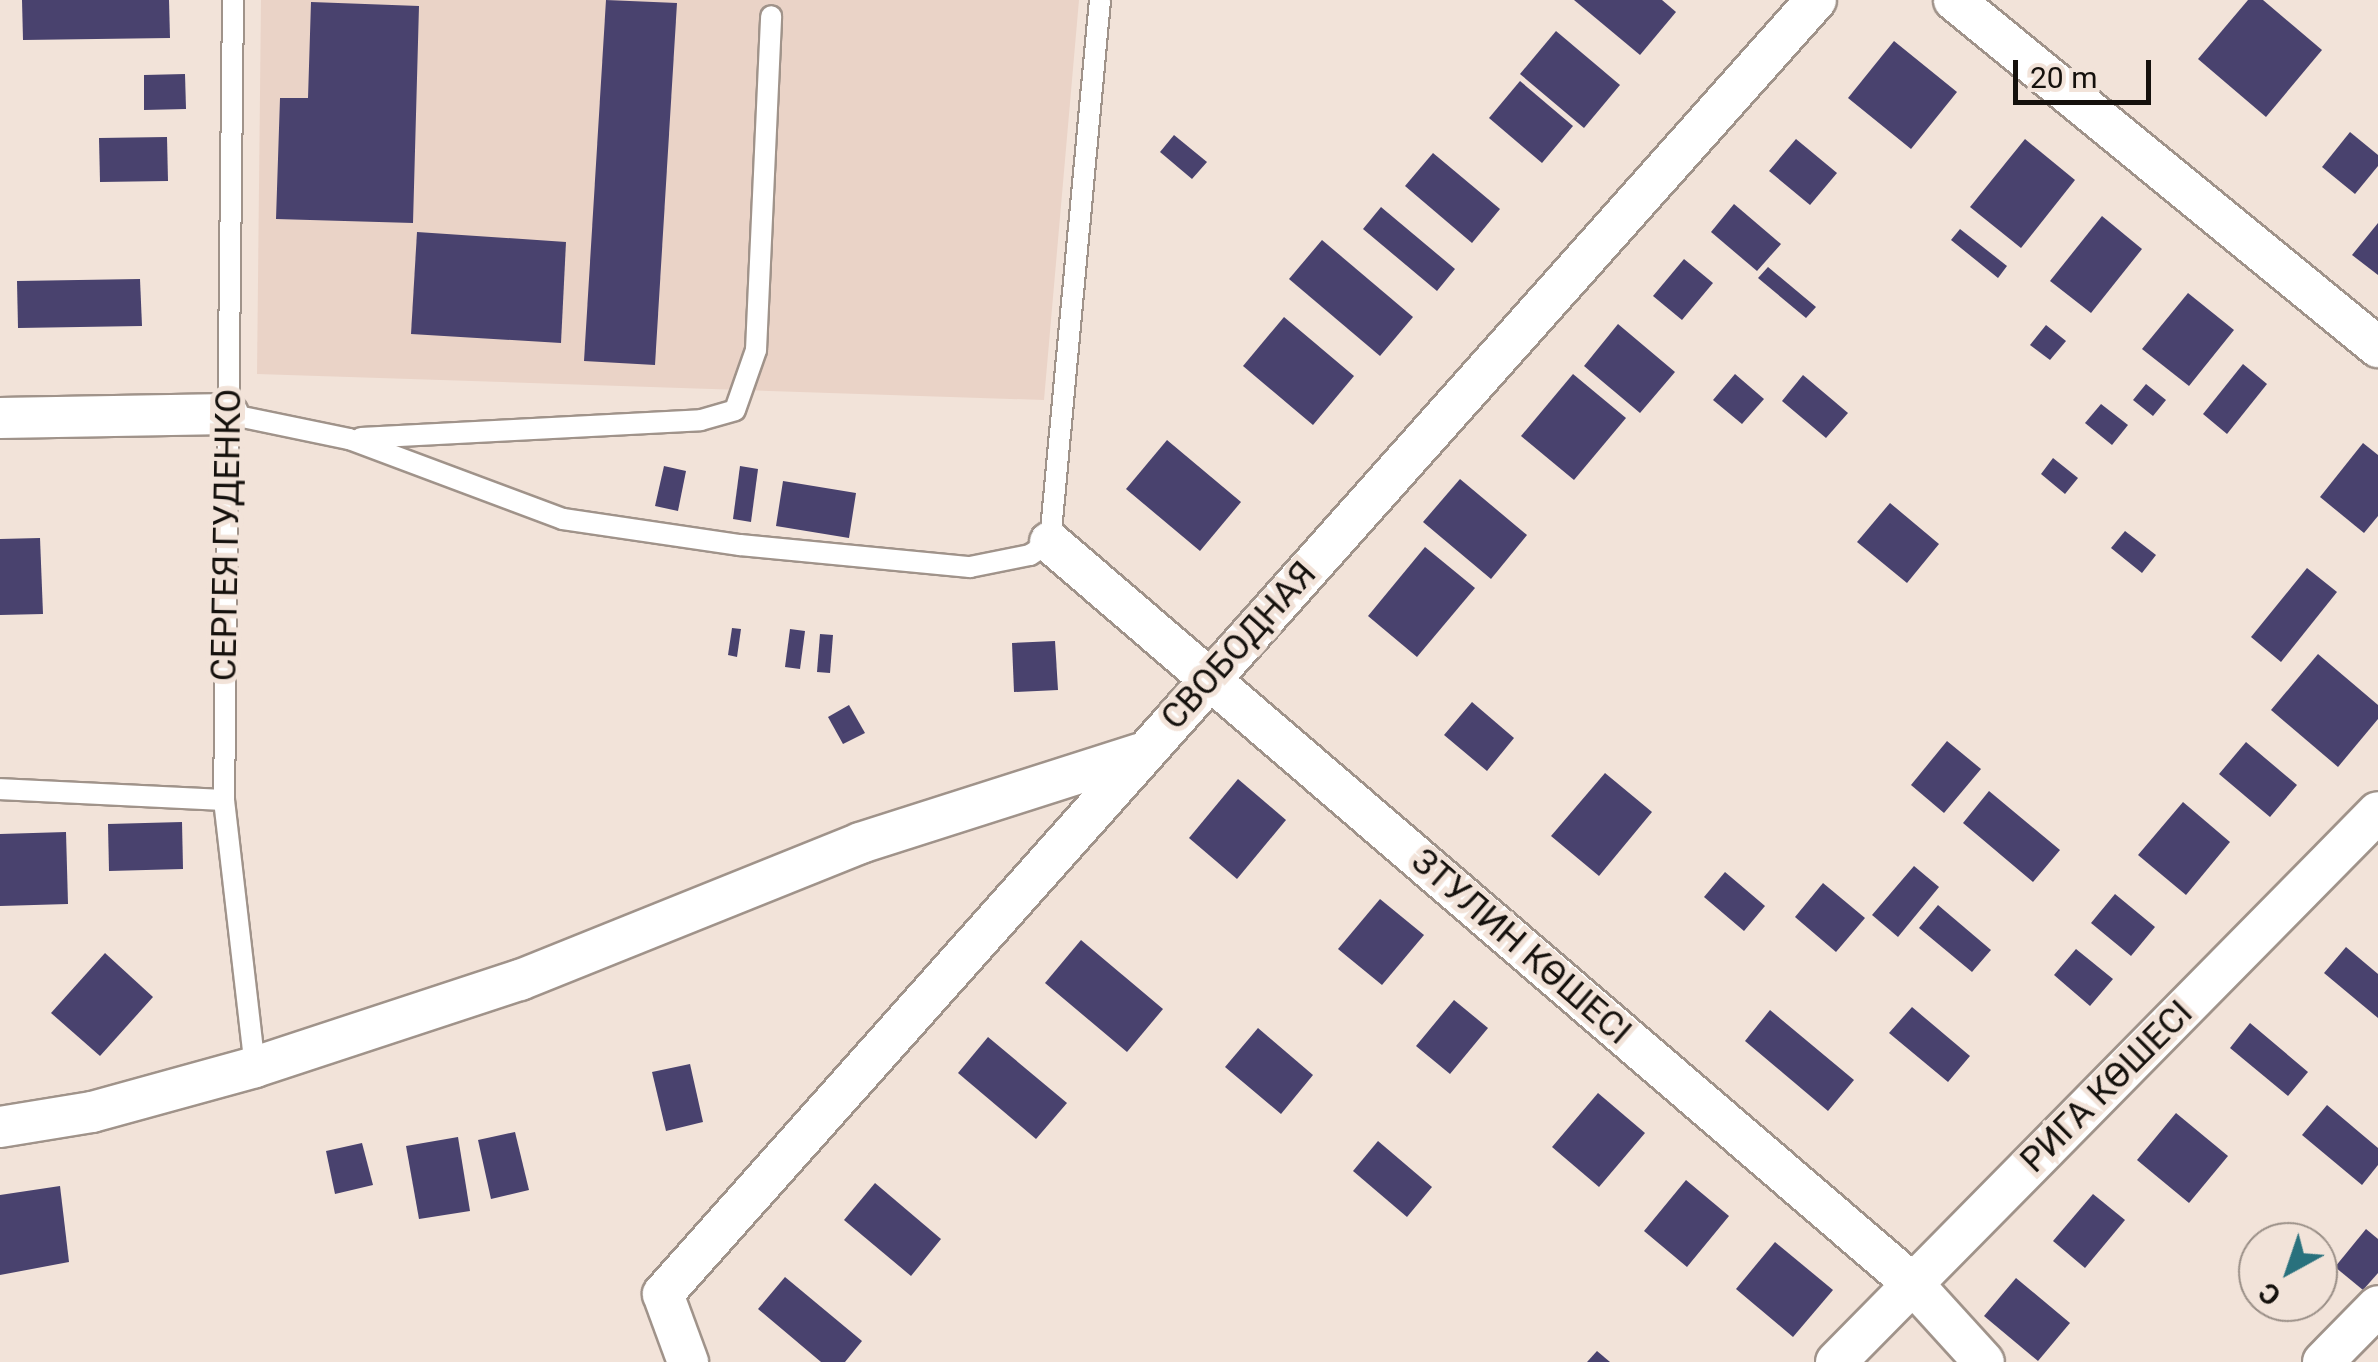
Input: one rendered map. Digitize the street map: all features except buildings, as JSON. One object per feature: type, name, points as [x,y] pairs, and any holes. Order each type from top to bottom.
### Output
[{"type":"street","name":"СВОБОДНАЯ","points":[[688,1362],[663,1294],[1140,754],[1816,0]]},
{"type":"street","points":[[1954,0],[2378,347]]},
{"type":"street","points":[[0,418],[228,414]]},
{"type":"street","name":"ЗТУЛИН КӨШЕСІ","points":[[1050,542],[1914,1284],[1984,1362]]},
{"type":"street","points":[[0,1127],[92,1112],[254,1067],[520,980],[860,844],[1140,754]]},
{"type":"street","name":"РИГА КӨШЕСІ","points":[[1836,1362],[2378,812]]},
{"type":"street","points":[[2323,1362],[2378,1306]]},
{"type":"lane","name":"СЕРГЕЯ ГУДЕНКО","points":[[233,0],[224,800],[254,1067]]},
{"type":"lane","points":[[228,414],[349,439],[564,519],[740,545],[970,568],[1007,563],[1050,542],[1100,0]]},
{"type":"lane","points":[[349,439],[701,420],[735,410],[756,350],[772,16]]},
{"type":"lane","points":[[0,789],[224,800]]},
{"type":"shaded area","points":[[261,0],[1079,0],[1044,400],[257,374]]}]
